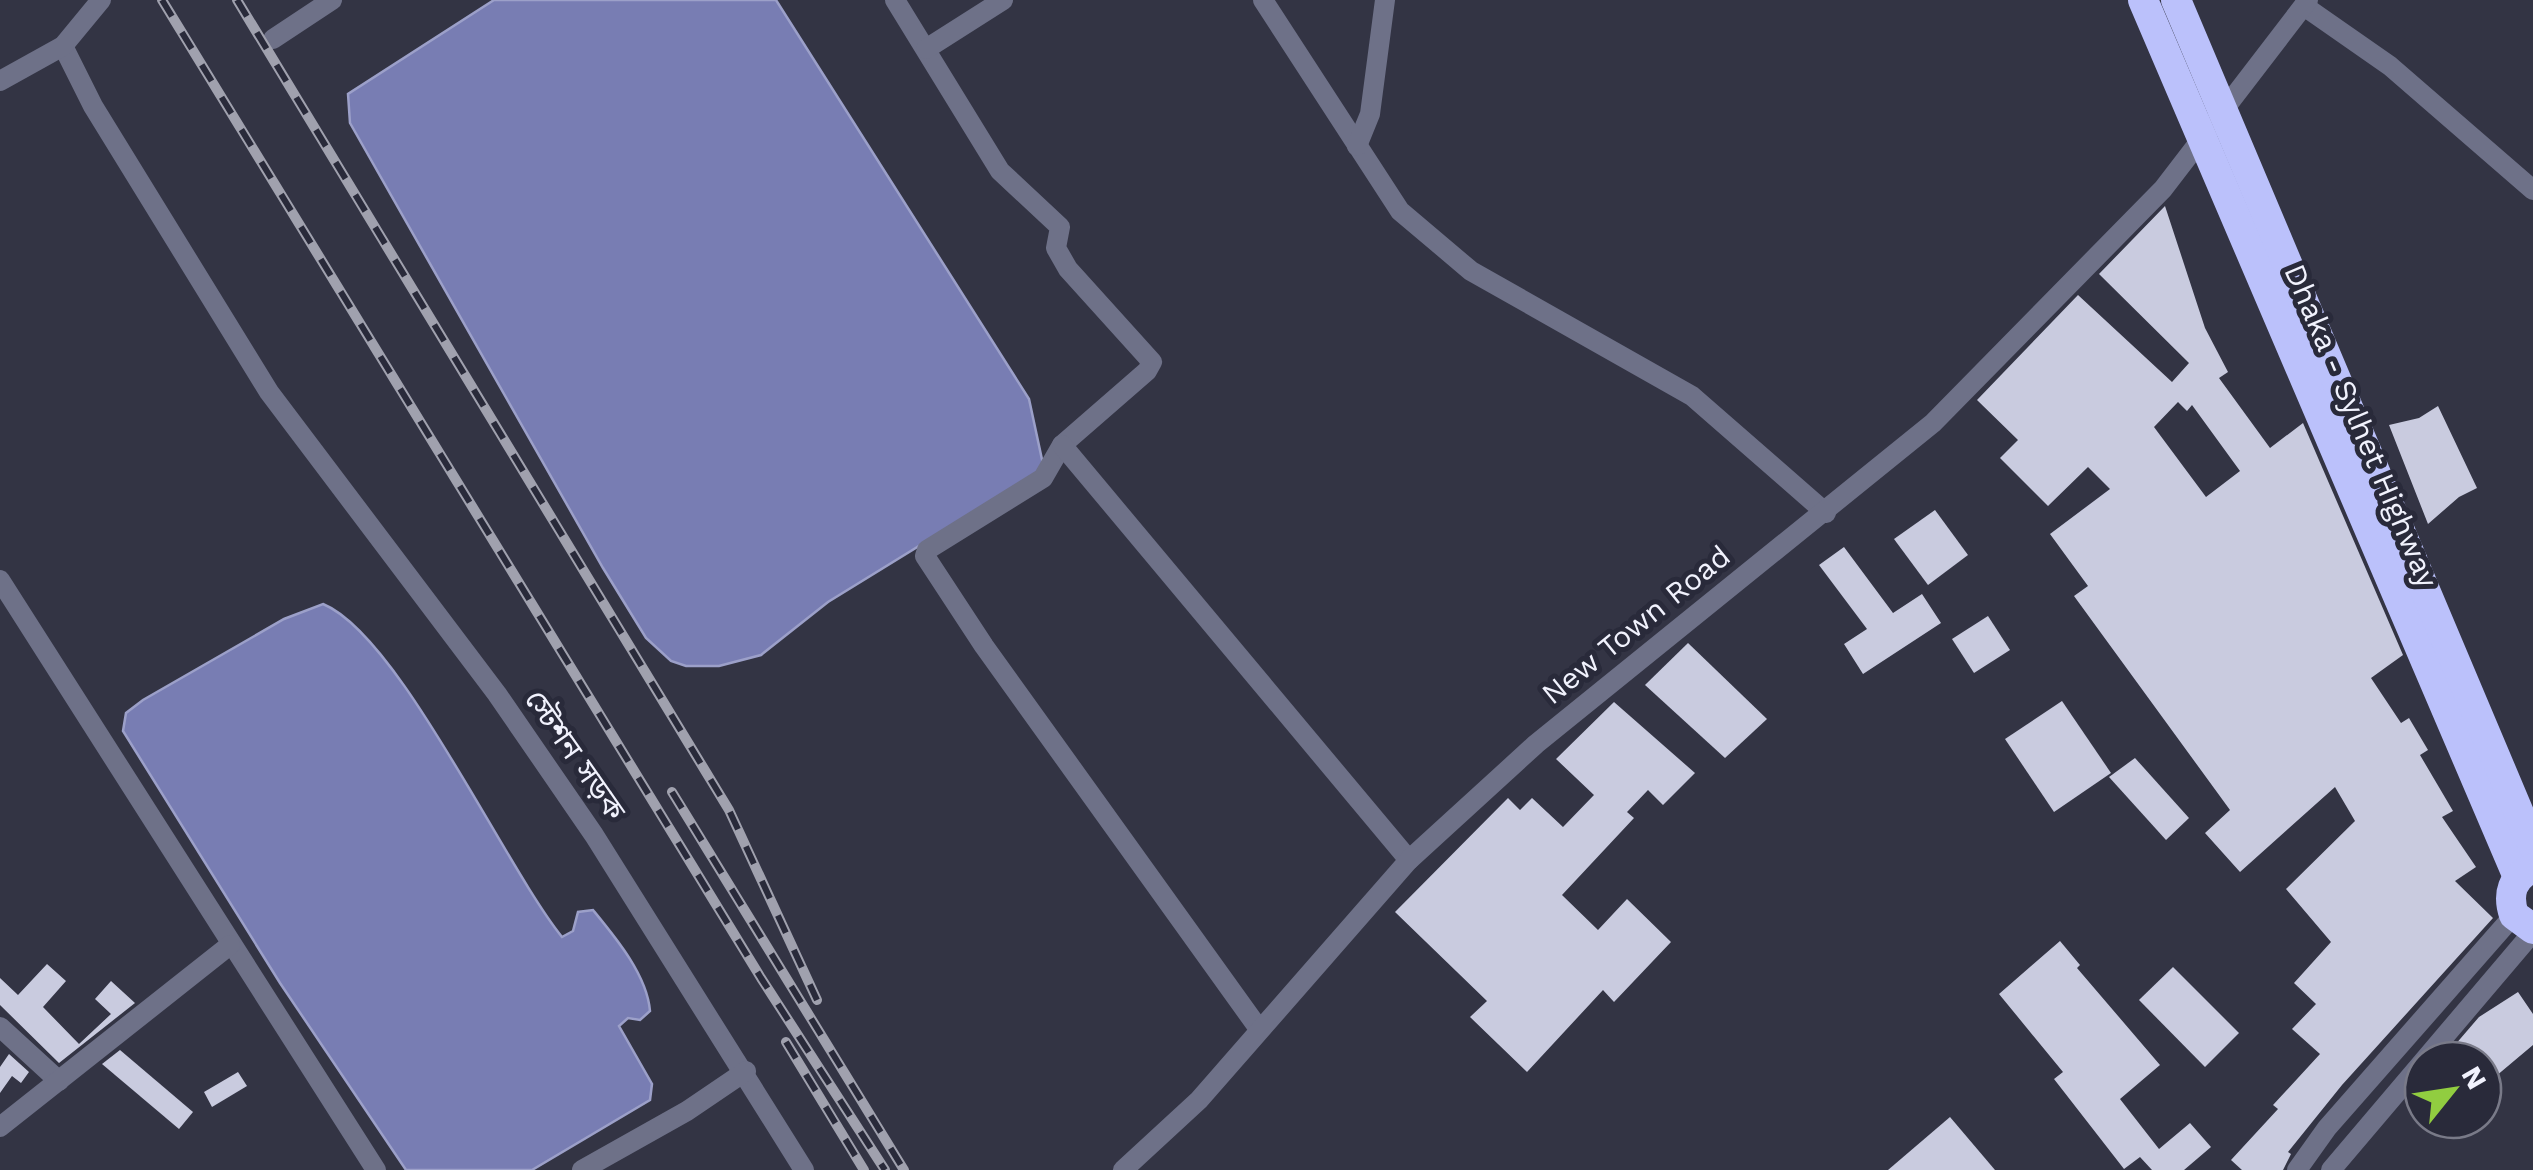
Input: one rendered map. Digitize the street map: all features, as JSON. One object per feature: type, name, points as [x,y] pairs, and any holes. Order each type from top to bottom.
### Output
[{"type":"highway","name":"Dhaka - Sylhet Highway","points":[[2143,0],[2201,142],[2525,873]]},
{"type":"highway","name":"Dhaka - Sylhet Highway","points":[[2181,3],[2222,114],[2533,846]]},
{"type":"highway","points":[[2525,873],[2510,896],[2527,925]]},
{"type":"street","points":[[0,81],[62,46],[101,0]]},
{"type":"street","points":[[273,40],[332,0]]},
{"type":"street","points":[[895,0],[1000,171],[1060,227],[1056,248],[1068,269],[1152,362],[1147,371],[1062,445],[1043,478],[927,550],[926,556],[984,646],[1259,1029]]},
{"type":"street","points":[[926,49],[1002,0]]},
{"type":"street","points":[[1263,0],[1400,211],[1472,271],[1692,396],[1826,513]]},
{"type":"street","points":[[1358,146],[1370,114],[1385,0]]},
{"type":"street","points":[[2306,3],[2390,66],[2533,190]]},
{"type":"street","name":"New Town Road","points":[[1123,1170],[1199,1100],[1408,860],[1536,744],[1933,423],[2162,190],[2306,3]]},
{"type":"street","name":"স্টেশন সড়ক","points":[[62,46],[92,106],[269,392],[497,694],[594,835],[746,1071],[804,1170]]},
{"type":"street","points":[[1062,445],[1408,860]]},
{"type":"street","points":[[0,580],[376,1170]]},
{"type":"street","points":[[2297,1170],[2327,1128],[2527,925]]},
{"type":"street","points":[[2331,1170],[2527,925]]},
{"type":"street","points":[[0,1128],[230,945]]},
{"type":"street","points":[[0,1027],[59,1081]]},
{"type":"street","points":[[582,1170],[687,1111],[746,1071]]},
{"type":"water","points":[[494,0],[776,0],[1029,399],[1044,469],[828,602],[761,655],[719,666],[686,666],[671,661],[646,638],[603,568],[350,123],[348,94]]},
{"type":"water","points":[[323,604],[353,624],[417,704],[562,937],[573,931],[578,912],[593,910],[629,958],[648,997],[650,1011],[640,1020],[628,1018],[619,1026],[652,1084],[650,1100],[532,1170],[406,1170],[280,983],[123,731],[126,713],[143,700],[284,619]]},
{"type":"building","points":[[2165,206],[2205,328],[2228,372],[2219,378],[2270,448],[2303,423],[2403,655],[2371,678],[2401,723],[2409,718],[2428,750],[2420,755],[2453,811],[2442,817],[2476,867],[2455,881],[2493,918],[2342,1085],[2288,1152],[2291,1154],[2283,1170],[2242,1170],[2231,1160],[2278,1109],[2273,1105],[2320,1054],[2292,1029],[2316,1004],[2294,983],[2331,942],[2286,889],[2355,821],[2335,787],[2240,872],[2205,833],[2230,810],[2074,596],[2088,586],[2050,534],[2110,489],[2088,467],[2048,506],[2000,458],[2018,440],[1977,400],[2078,295],[2172,382],[2189,363],[2099,274]],"holes":[[[2178,402],[2187,411],[2192,405],[2240,471],[2206,497],[2154,427]]]},
{"type":"building","points":[[2438,406],[2477,488],[2459,497],[2428,524],[2389,425],[2419,418]]},
{"type":"building","points":[[1935,510],[1968,555],[1928,585],[1894,539]]},
{"type":"building","points":[[1844,547],[1893,613],[1922,594],[1941,623],[1863,674],[1844,644],[1867,629],[1819,565]]},
{"type":"building","points":[[1988,616],[2010,650],[1974,673],[1952,639]]},
{"type":"building","points":[[1688,643],[1767,719],[1725,758],[1645,685]]},
{"type":"building","points":[[2062,701],[2111,773],[2054,812],[2005,739]]},
{"type":"building","points":[[1614,702],[1695,773],[1663,805],[1648,790],[1627,812],[1634,818],[1562,895],[1598,930],[1627,899],[1671,942],[1614,1002],[1603,990],[1527,1072],[1470,1017],[1487,1001],[1395,912],[1508,798],[1520,810],[1532,798],[1563,827],[1594,795],[1556,759]]},
{"type":"building","points":[[2135,758],[2189,818],[2166,840],[2109,777]]},
{"type":"building","points":[[2060,941],[2080,965],[2077,968],[2160,1065],[2120,1099],[2159,1149],[2190,1123],[2211,1147],[2184,1170],[2152,1170],[2140,1157],[2124,1169],[2054,1079],[2063,1072],[1999,994]]},
{"type":"building","points":[[47,964],[66,981],[43,1007],[79,1044],[111,1014],[95,999],[111,981],[135,1003],[59,1063],[0,1005],[0,978],[18,995]]},
{"type":"building","points":[[2173,967],[2239,1033],[2205,1067],[2139,1000]]},
{"type":"building","points":[[2518,992],[2533,1014],[2533,1045],[2503,1070],[2503,1040],[2459,1040],[2479,1017]]},
{"type":"building","points":[[120,1050],[193,1112],[179,1129],[102,1064]]},
{"type":"building","points":[[9,1054],[29,1072],[21,1083],[12,1076],[0,1093],[0,1067]]},
{"type":"building","points":[[238,1072],[247,1086],[212,1107],[204,1092]]},
{"type":"building","points":[[1950,1117],[1995,1170],[1888,1170]]},
{"type":"railway","points":[[162,0],[761,978],[885,1170]]},
{"type":"railway","points":[[237,0],[729,810],[817,1000]]},
{"type":"railway","points":[[672,792],[904,1170]]},
{"type":"railway","points":[[786,1042],[864,1170]]}]
